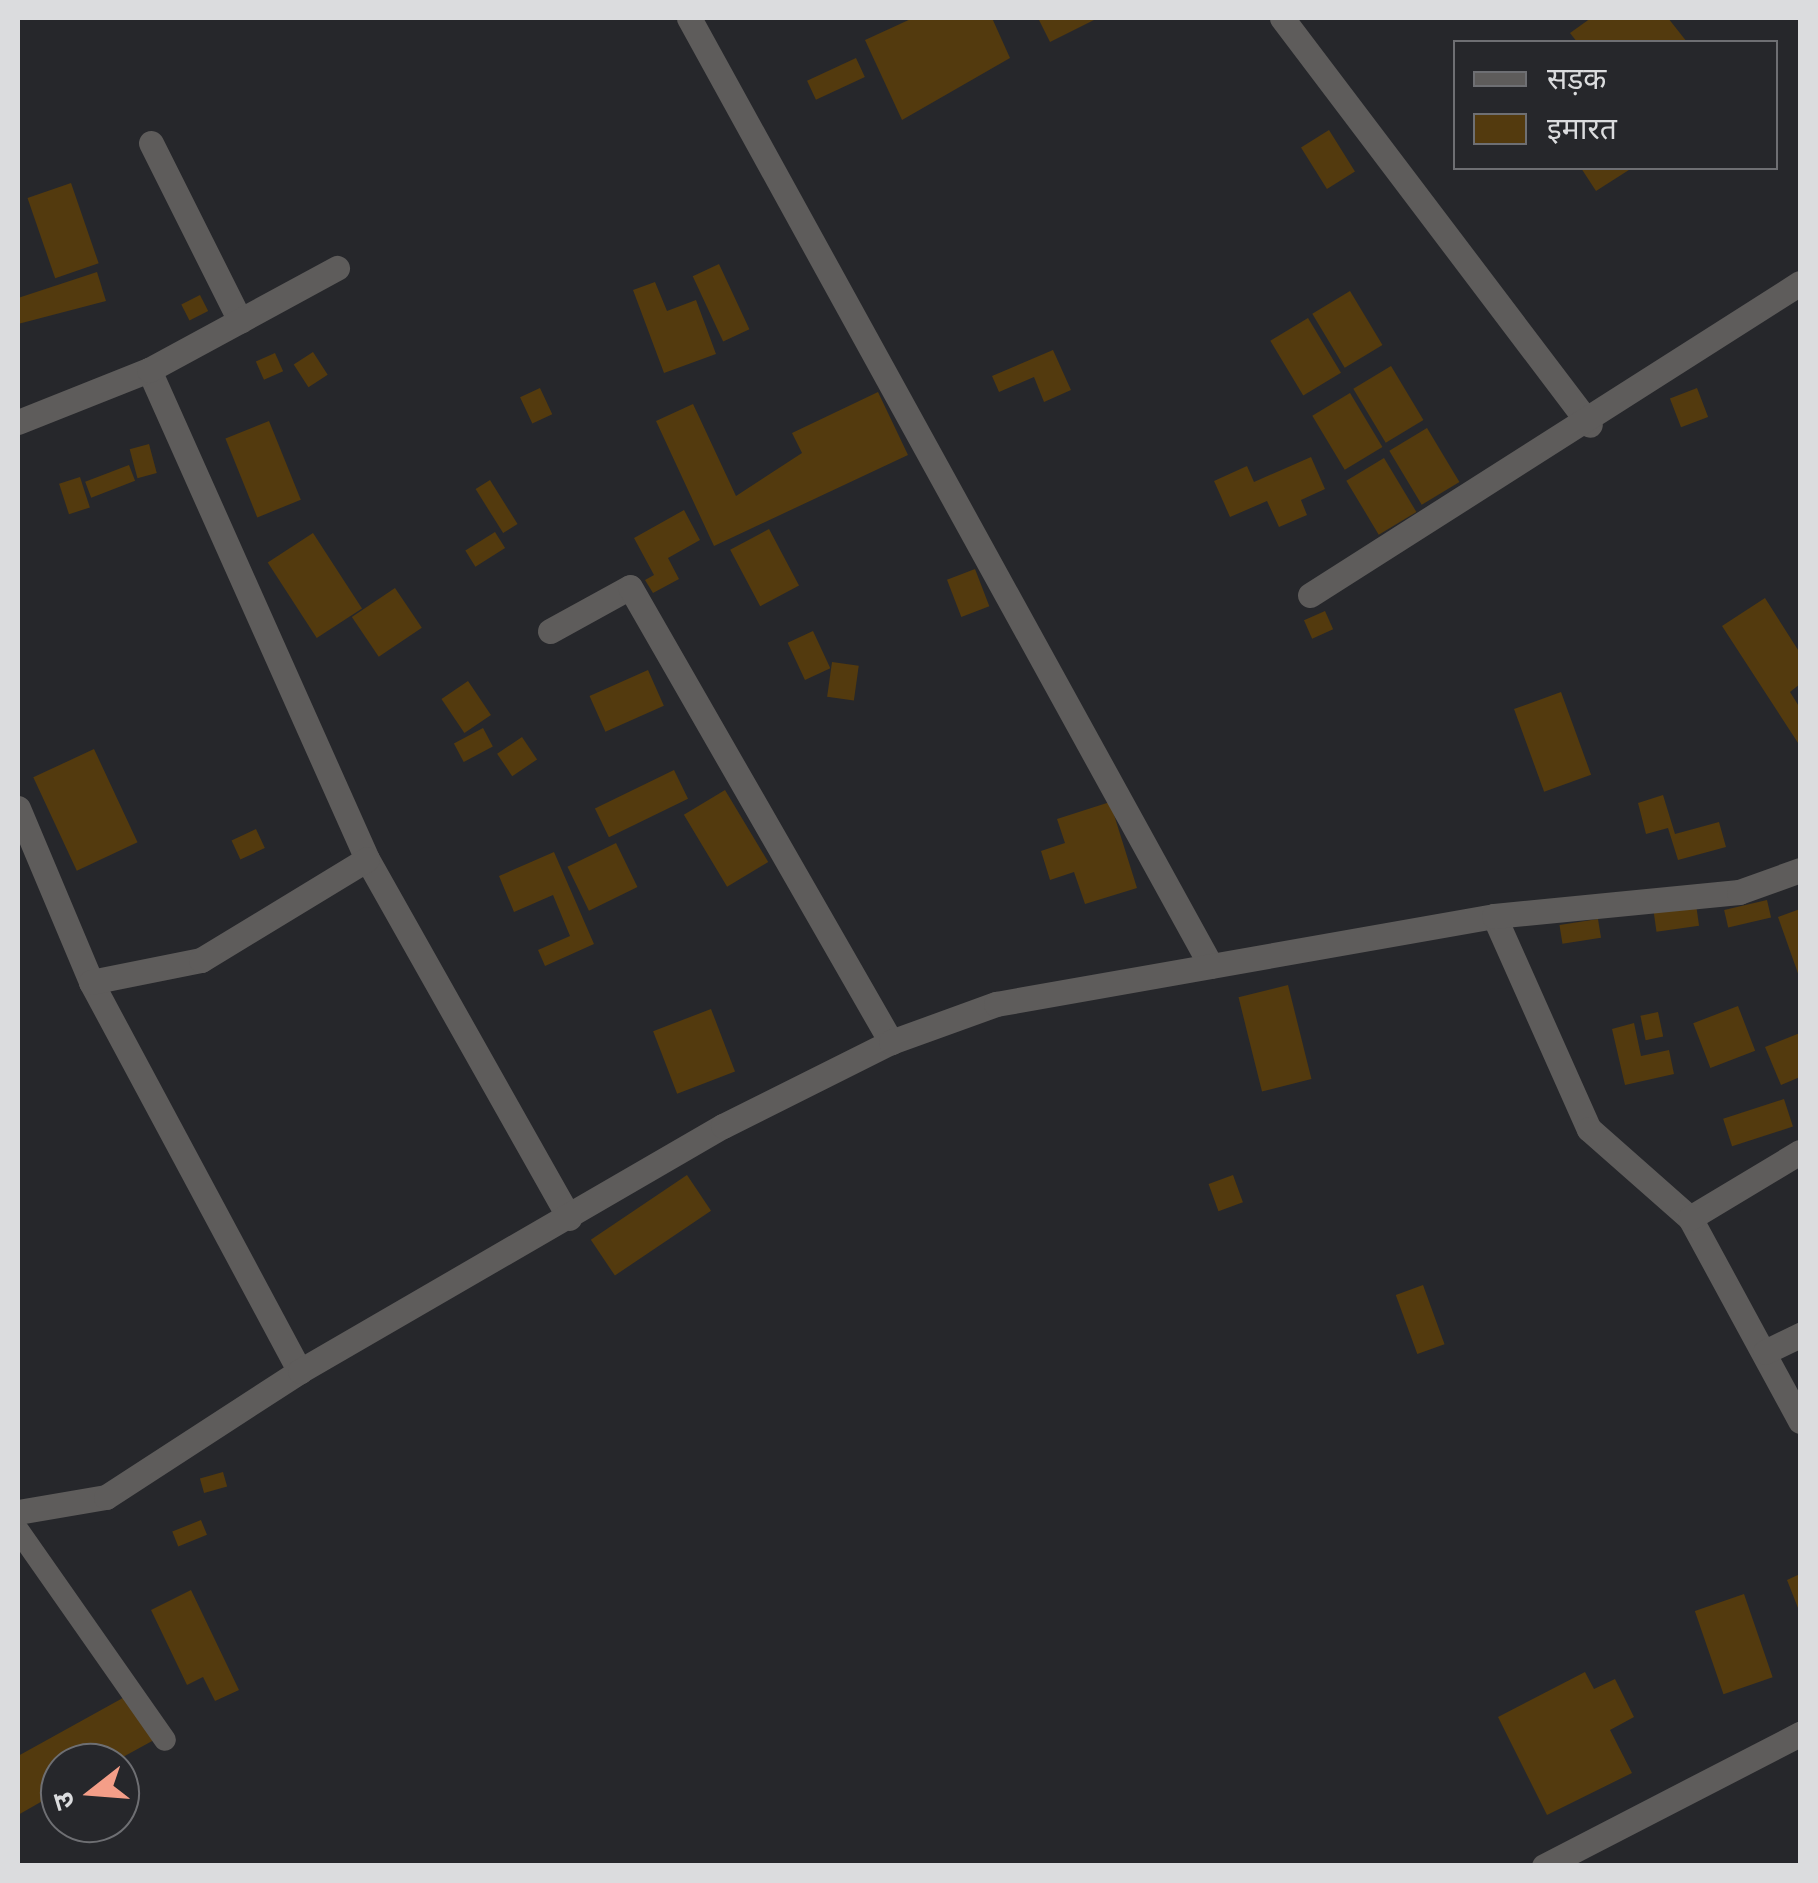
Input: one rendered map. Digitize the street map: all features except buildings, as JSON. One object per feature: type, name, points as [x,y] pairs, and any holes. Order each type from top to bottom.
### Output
[{"type":"street","points":[[689,18],[1211,966]]},
{"type":"street","points":[[1282,18],[1590,425]]},
{"type":"street","points":[[152,143],[240,320]]},
{"type":"street","points":[[18,422],[149,370],[337,268]]},
{"type":"street","points":[[1310,595],[1590,425],[1800,283]]},
{"type":"street","points":[[149,370],[367,859],[569,1218]]},
{"type":"street","points":[[550,630],[630,587],[891,1042]]},
{"type":"street","points":[[18,808],[91,982],[300,1372]]},
{"type":"street","points":[[91,982],[200,960],[367,859]]},
{"type":"street","points":[[18,1512],[106,1497],[300,1372],[569,1218],[891,1042],[996,1004],[1494,916],[1740,892],[1800,870]]},
{"type":"street","points":[[1494,916],[1590,1128],[1690,1218],[1800,1421]]},
{"type":"street","points":[[1690,1218],[1800,1152]]},
{"type":"street","points":[[1765,1352],[1800,1335]]},
{"type":"street","points":[[1544,1866],[1800,1734]]},
{"type":"lane","points":[[18,1530],[165,1740]]}]
